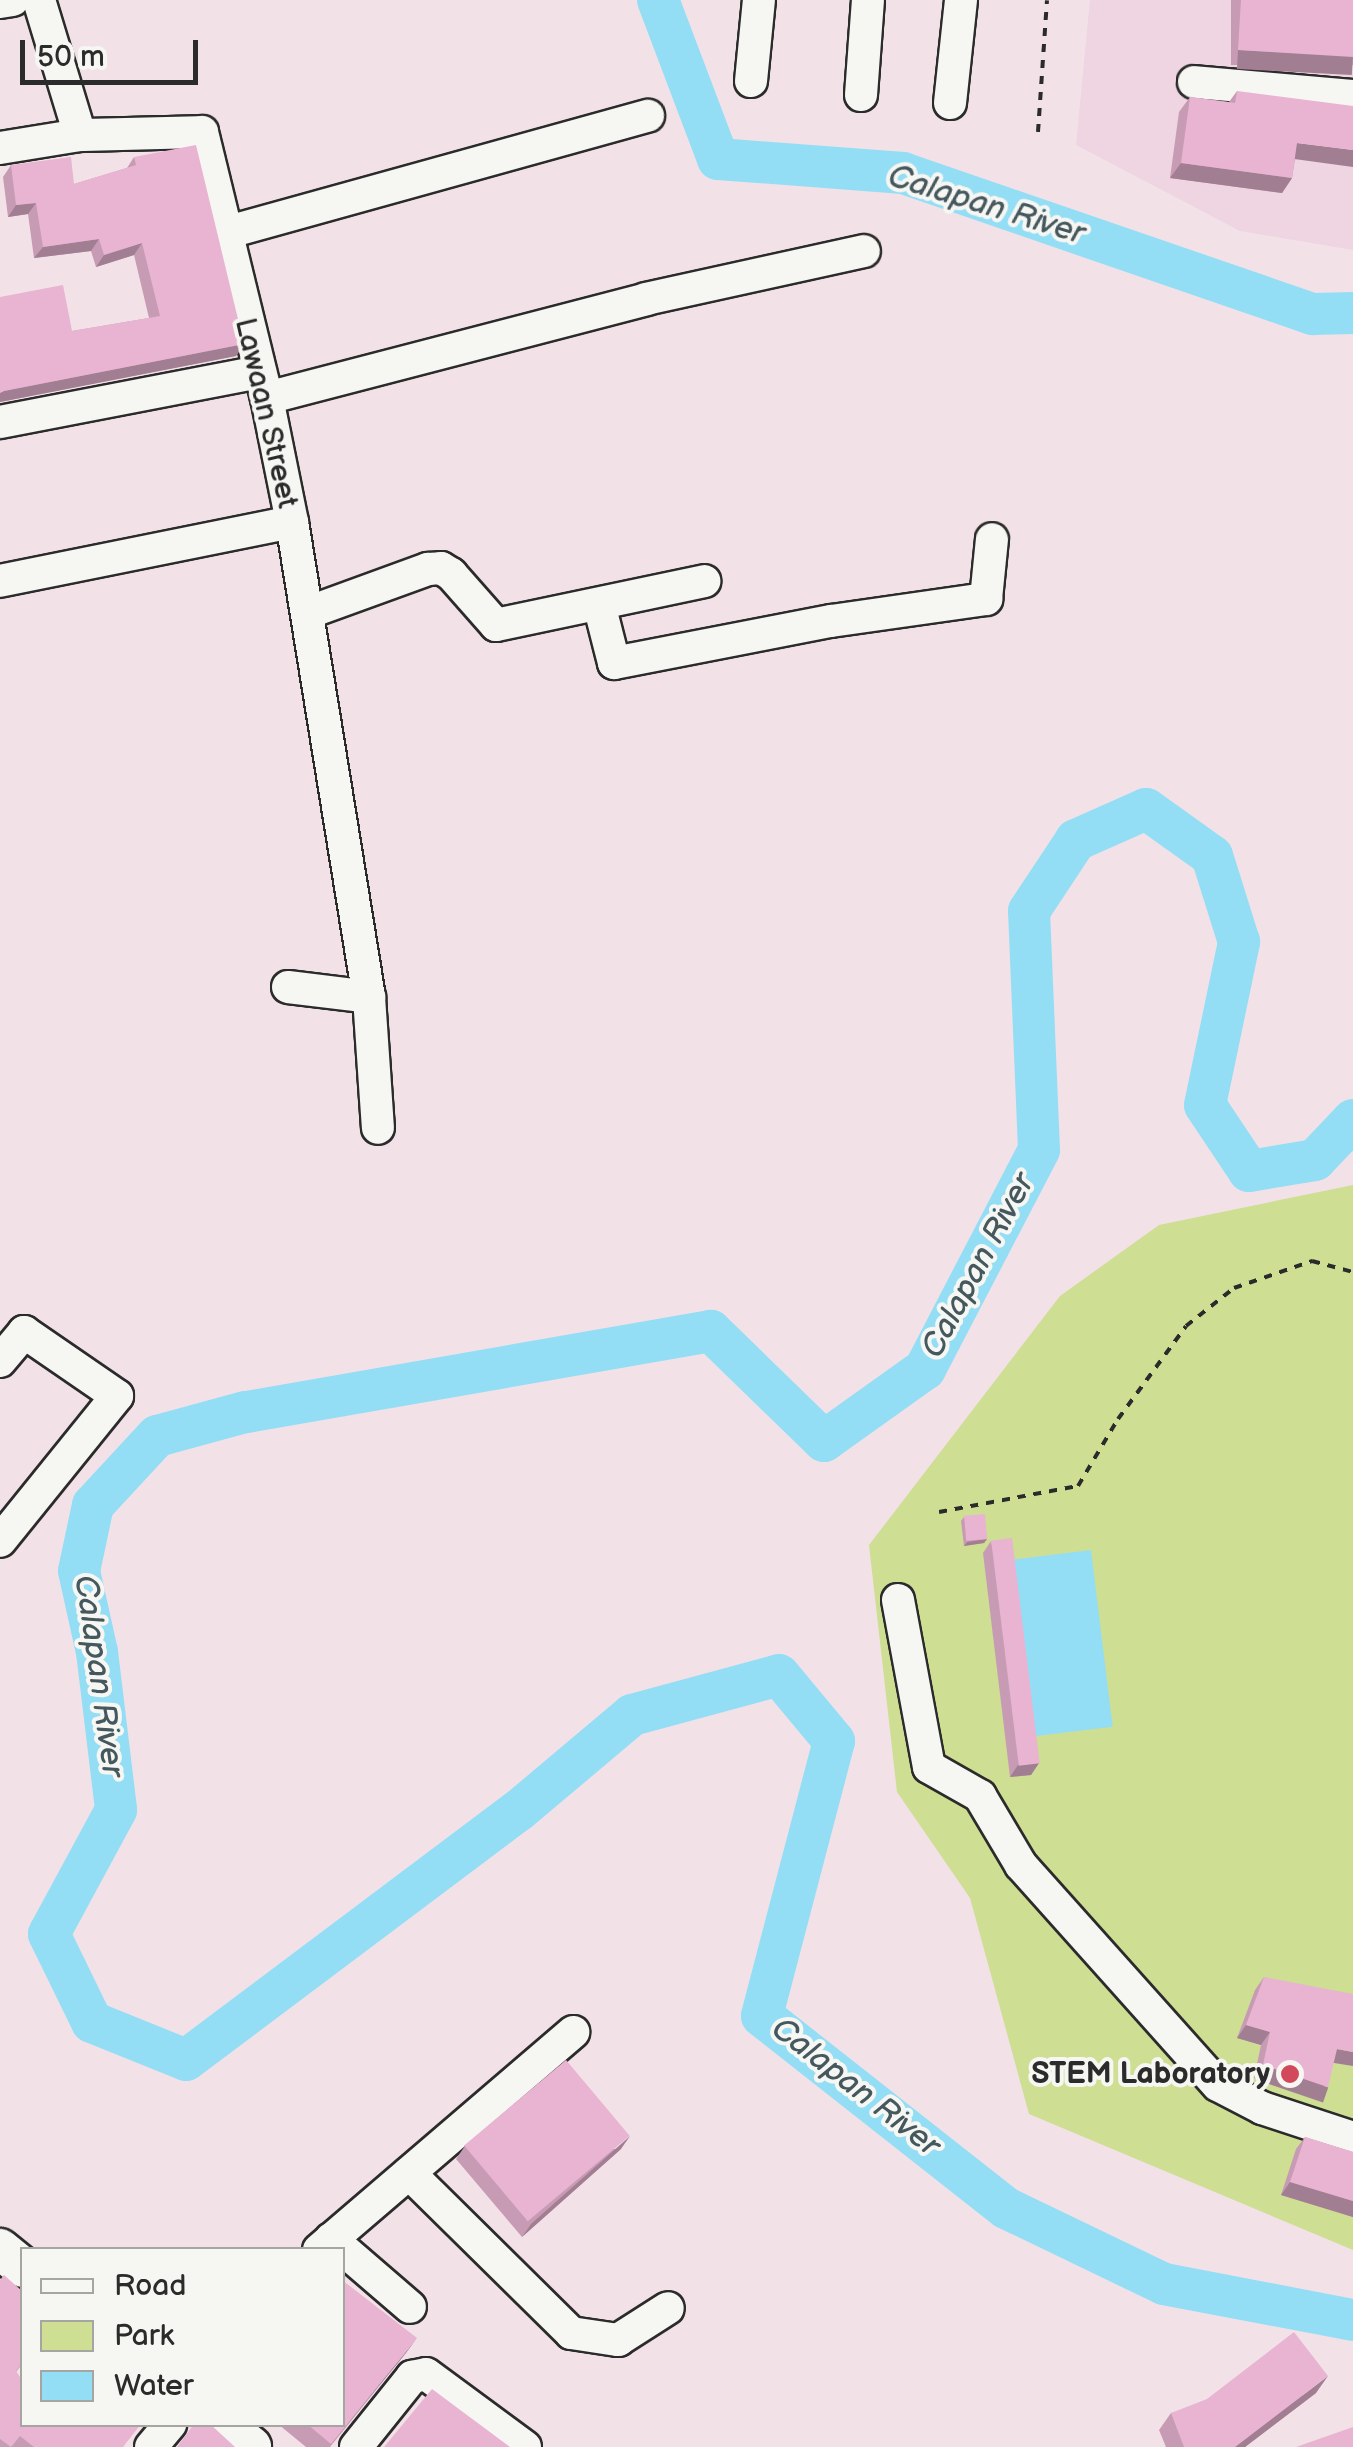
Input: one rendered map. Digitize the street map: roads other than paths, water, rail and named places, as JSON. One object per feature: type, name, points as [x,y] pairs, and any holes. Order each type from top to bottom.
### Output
[{"type":"main road","points":[[0,2249],[20,2265]]},
{"type":"main road","points":[[226,2427],[251,2447]]},
{"type":"street","points":[[0,2],[13,0]]},
{"type":"street","points":[[0,148],[80,135],[39,0]]},
{"type":"street","points":[[751,81],[759,0]]},
{"type":"street","points":[[861,95],[868,0]]},
{"type":"street","points":[[950,103],[961,0]]},
{"type":"street","points":[[1194,82],[1353,96]]},
{"type":"street","points":[[224,233],[648,116]]},
{"type":"street","name":"Lawaan Street","points":[[0,581],[292,522],[202,132],[80,135]]},
{"type":"street","points":[[0,422],[263,385],[864,251]]},
{"type":"street","points":[[292,522],[368,997],[378,1128]]},
{"type":"street","points":[[598,604],[614,664],[831,621],[986,599],[992,539]]},
{"type":"street","points":[[307,613],[441,568],[496,625],[704,580]]},
{"type":"street","points":[[288,987],[368,997]]},
{"type":"street","points":[[0,1361],[24,1332],[118,1396],[0,1541]]},
{"type":"street","points":[[898,1600],[929,1767],[980,1796],[1022,1865],[1218,2085],[1262,2108],[1353,2138]]},
{"type":"street","points":[[325,2244],[573,2032]]},
{"type":"street","points":[[409,2173],[571,2332],[618,2340],[668,2308]]},
{"type":"street","points":[[345,2259],[410,2307]]},
{"type":"street","points":[[356,2447],[412,2377],[426,2374],[525,2447]]},
{"type":"street","points":[[151,2447],[168,2427]]},
{"type":"water","points":[[1091,1550],[1113,1727],[1030,1737],[1009,1560]]},
{"type":"waterway","name":"Calapan River","points":[[658,0],[718,159],[903,173],[1313,314],[1353,313]]},
{"type":"waterway","name":"Calapan River","points":[[1353,1120],[1315,1160],[1249,1171],[1205,1105],[1239,942],[1212,856],[1146,809],[1076,840],[1029,911],[1039,1150],[925,1369],[824,1441],[711,1331],[245,1412],[157,1436],[93,1505],[79,1571],[97,1652],[116,1810],[49,1934],[92,2022],[186,2060],[518,1811],[632,1715],[779,1675],[834,1741],[762,2016],[1006,2208],[1164,2284],[1353,2320]]},
{"type":"place","name":"STEM Laboratory","points":[[1290,2074]]}]
